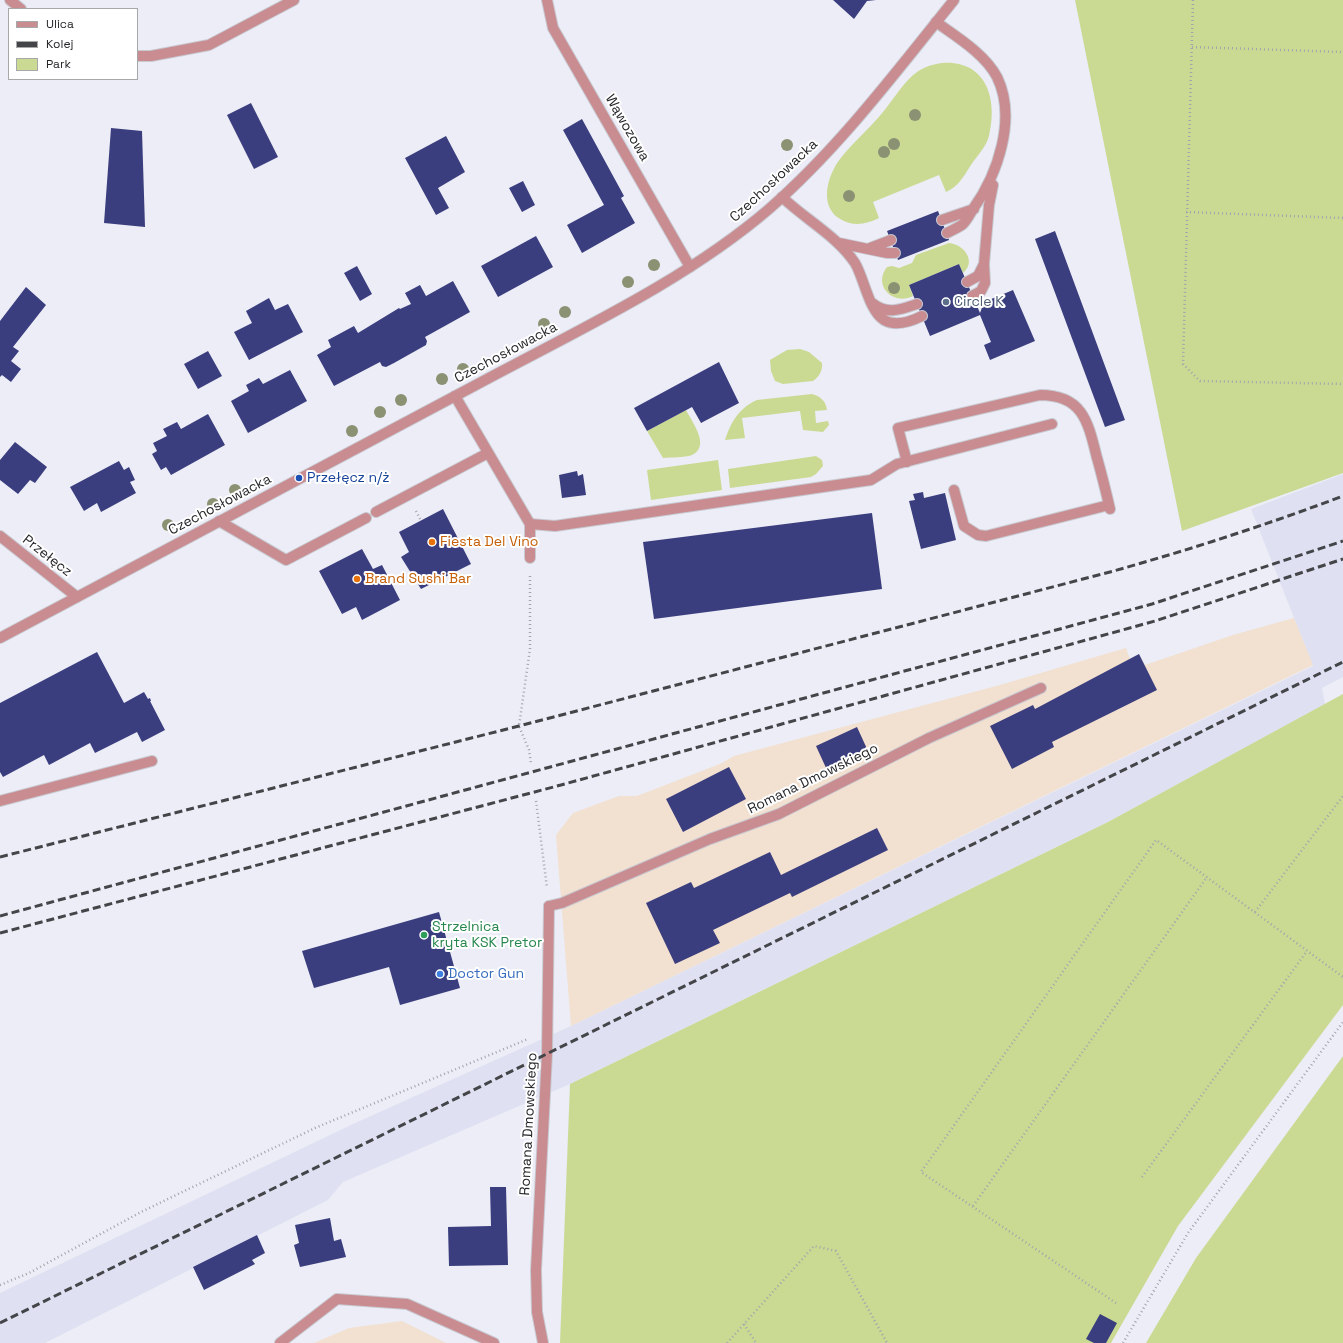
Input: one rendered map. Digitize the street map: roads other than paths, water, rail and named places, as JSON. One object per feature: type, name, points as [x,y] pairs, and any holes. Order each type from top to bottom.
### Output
[{"type":"street","points":[[10,0],[20,8]]},
{"type":"street","points":[[138,56],[151,56],[209,45],[294,0]]},
{"type":"street","name":"Wąwozowa","points":[[547,0],[553,28],[690,267]]},
{"type":"street","name":"Czechosłowacka","points":[[0,638],[219,520],[455,396],[690,267],[726,243],[782,197],[858,118],[954,0]]},
{"type":"street","points":[[936,22],[986,62],[996,76],[1005,97],[1006,121],[989,205],[984,264],[986,275],[984,286],[981,291],[972,296]]},
{"type":"street","points":[[947,232],[962,224],[974,209],[985,193],[998,161]]},
{"type":"street","points":[[782,197],[839,243],[845,250],[860,272],[872,303],[879,316],[890,323],[904,323],[922,316]]},
{"type":"street","points":[[942,220],[974,209]]},
{"type":"street","points":[[870,248],[890,240]]},
{"type":"street","points":[[839,243],[870,248],[887,253],[895,253]]},
{"type":"street","points":[[967,282],[978,276],[984,264]]},
{"type":"street","points":[[872,303],[882,309],[897,311],[917,304]]},
{"type":"street","points":[[906,462],[898,428],[1040,395],[1052,395],[1065,398],[1075,405],[1088,422],[1110,507],[986,536],[978,535],[964,526],[954,490]]},
{"type":"street","points":[[455,396],[530,524],[530,558]]},
{"type":"street","points":[[530,524],[555,526],[871,480],[897,464],[1052,424]]},
{"type":"street","points":[[376,512],[488,453]]},
{"type":"street","points":[[219,520],[286,560],[366,518]]},
{"type":"street","name":"Przełęcz","points":[[0,536],[77,597]]},
{"type":"street","name":"Romana Dmowskiego","points":[[542,1343],[537,1312],[536,1270],[547,1039],[549,906],[562,903],[710,839],[779,814],[929,738],[1041,688]]},
{"type":"street","points":[[0,801],[152,761]]},
{"type":"street","points":[[280,1343],[338,1299],[407,1304],[494,1343]]},
{"type":"railway","points":[[0,857],[519,726],[1110,572],[1227,537],[1343,496]]},
{"type":"railway","points":[[0,916],[1152,604],[1343,541]]},
{"type":"railway","points":[[0,933],[561,785],[1155,621],[1343,559]]},
{"type":"railway","points":[[0,1323],[1343,662]]},
{"type":"place","name":"Circle K","points":[[946,302]]},
{"type":"place","name":"Przełęcz n/ż","points":[[299,478]]},
{"type":"place","name":"Fiesta Del Vino","points":[[432,542]]},
{"type":"place","name":"Brand Sushi Bar","points":[[357,579]]},
{"type":"place","name":"Strzelnica kryta KSK Pretor","points":[[424,935]]},
{"type":"place","name":"Doctor Gun","points":[[440,974]]}]
